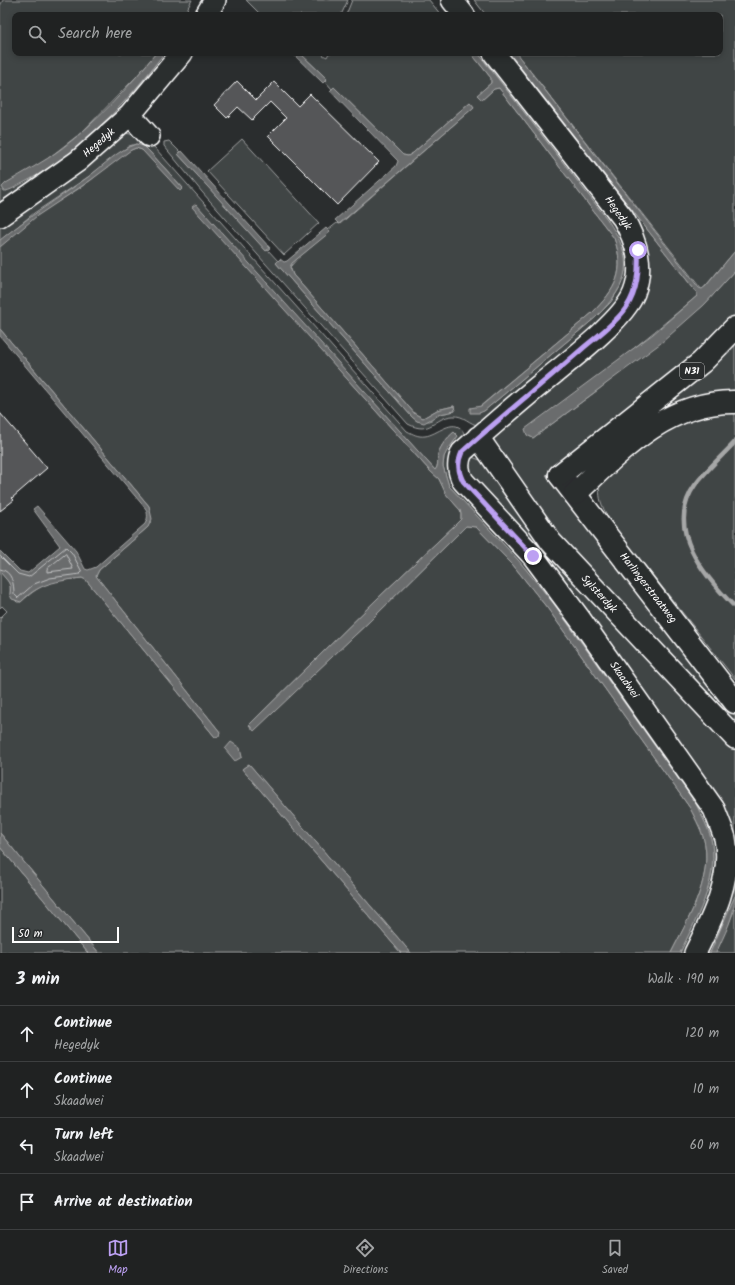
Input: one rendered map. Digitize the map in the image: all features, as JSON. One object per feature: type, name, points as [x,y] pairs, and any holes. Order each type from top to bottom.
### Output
[{"type":"main road","name":"Harlingerstraatweg","points":[[735,328],[702,362],[560,475],[735,702]]},
{"type":"main road","points":[[575,494],[626,445],[648,429],[695,407],[722,402],[735,402]]},
{"type":"street","points":[[208,12],[215,0]]},
{"type":"street","points":[[452,0],[462,12]]},
{"type":"street","name":"Hegedyk","points":[[0,216],[78,161],[130,115],[179,56]]},
{"type":"street","name":"Hegedyk","points":[[478,438],[615,320],[626,308],[633,294],[638,280],[639,265],[638,250],[633,234],[623,218],[496,56]]},
{"type":"street","points":[[130,115],[149,136]]},
{"type":"street","name":"Sylsterdyk","points":[[478,438],[551,542],[735,738]]},
{"type":"street","name":"Skaadwei","points":[[478,438],[462,452],[459,458],[459,473],[463,481],[533,556],[580,619],[714,809],[725,839],[726,866],[719,901],[696,953]]},
{"type":"shaded area","points":[[3,0],[192,0],[186,12],[12,12],[12,56],[154,56],[137,76],[82,132],[6,191],[52,164],[73,148],[113,113],[131,94],[162,56],[172,56],[109,127],[0,205],[0,6]]},
{"type":"shaded area","points":[[246,0],[348,0],[342,12],[258,12]]},
{"type":"shaded area","points":[[352,0],[429,0],[439,12],[347,12]]},
{"type":"shaded area","points":[[474,0],[735,0],[735,251],[702,290],[518,56],[723,56],[723,12],[484,12]]},
{"type":"shaded area","points":[[303,56],[473,56],[491,78],[491,83],[478,95],[482,100],[494,89],[499,88],[614,238],[619,261],[619,270],[613,288],[607,296],[592,313],[478,408],[484,411],[596,317],[611,302],[620,287],[625,271],[625,253],[607,219],[480,56],[489,56],[627,237],[631,278],[611,315],[480,426],[457,416],[441,419],[432,425],[422,428],[408,424],[202,192],[164,146],[164,142],[169,141],[180,152],[178,154],[267,251],[268,250],[278,261],[276,263],[412,417],[417,421],[430,421],[440,414],[455,411],[454,406],[437,410],[423,418],[415,414],[293,275],[290,267],[298,258],[329,232],[328,230],[337,223],[340,224],[474,107],[470,102],[408,156],[403,155],[334,87],[332,89],[325,81],[327,79]]},
{"type":"shaded area","points":[[503,56],[511,56],[697,293],[697,296],[676,314],[527,435],[533,438],[598,390],[704,305],[735,271],[735,319],[729,326],[573,456],[546,475],[735,711],[735,724],[569,553],[493,445],[495,434],[619,325],[645,264]]},
{"type":"shaded area","points":[[125,133],[141,136],[155,148],[407,431],[418,436],[425,436],[450,426],[455,426],[459,427],[463,431],[464,437],[451,458],[711,821],[718,845],[719,869],[688,953],[680,953],[704,900],[712,872],[712,844],[706,824],[696,804],[554,604],[519,561],[449,486],[443,466],[444,457],[446,451],[458,436],[454,432],[447,439],[438,454],[435,470],[193,207],[430,471],[439,479],[446,494],[460,510],[461,514],[461,519],[455,525],[377,599],[249,725],[254,730],[372,619],[466,526],[476,527],[513,565],[548,609],[690,808],[701,831],[705,845],[706,859],[701,887],[690,915],[671,953],[411,953],[249,764],[242,769],[401,953],[99,953],[0,833],[0,618],[7,611],[2,606],[0,608],[0,572],[8,582],[10,587],[10,595],[17,602],[21,602],[36,590],[49,583],[82,578],[86,580],[215,737],[220,732],[96,576],[99,570],[148,527],[149,506],[0,329],[0,247],[20,227],[80,188],[118,158],[136,148],[142,150],[183,188],[144,146],[136,144],[129,146],[88,177],[34,213],[0,241],[0,223]]},
{"type":"shaded area","points":[[242,139],[319,223],[284,255],[207,171]]},
{"type":"shaded area","points":[[735,334],[735,397],[638,419]]},
{"type":"shaded area","points":[[735,408],[735,679],[613,525],[602,504],[600,498],[600,487],[601,480],[664,427]]},
{"type":"shaded area","points":[[472,457],[488,463],[735,747],[735,896],[710,953],[703,953],[732,847],[474,484],[466,468]]},
{"type":"shaded area","points":[[0,847],[88,953],[0,953]]},
{"type":"shaded area","points":[[735,909],[735,953],[716,953]]},
{"type":"water","points":[[153,56],[162,56],[135,90],[101,126],[63,158],[14,188],[4,191],[2,187],[6,183],[41,163],[87,128],[134,79]]},
{"type":"water","points":[[295,56],[303,56],[327,79],[323,83]]},
{"type":"water","points":[[473,56],[480,56],[607,219],[622,247],[625,259],[625,271],[622,282],[616,293],[596,317],[484,411],[479,413],[470,413],[470,408],[481,406],[592,313],[613,288],[619,270],[619,261],[614,238],[499,88],[494,89],[482,100],[477,95],[491,83],[491,78]]},
{"type":"water","points":[[511,56],[518,56],[699,288],[702,289],[706,286],[735,251],[735,271],[704,305],[661,343],[533,438],[527,435],[525,429],[653,334],[697,296],[697,293]]},
{"type":"water","points":[[334,87],[403,155],[408,156],[470,102],[474,107],[339,224],[335,220],[396,166],[398,161],[330,91]]},
{"type":"water","points":[[136,144],[144,146],[149,151],[183,188],[180,191],[142,150],[136,148],[37,216],[0,247],[0,240],[33,215],[88,177],[117,154]]},
{"type":"water","points":[[182,151],[270,248],[266,251],[178,154]]},
{"type":"water","points":[[196,204],[435,470],[438,454],[447,439],[454,432],[458,436],[444,457],[443,466],[449,486],[519,561],[554,604],[696,804],[710,834],[713,858],[712,872],[704,900],[680,953],[671,953],[696,901],[701,887],[706,859],[703,835],[697,822],[690,808],[548,609],[513,565],[476,527],[466,526],[372,619],[254,731],[249,725],[377,599],[455,525],[461,519],[461,514],[460,510],[446,494],[439,479],[430,471],[192,207]]},
{"type":"water","points":[[326,228],[330,232],[292,263],[290,267],[293,275],[415,414],[423,418],[437,410],[454,406],[455,411],[440,414],[424,423],[417,421],[412,417],[276,263],[280,259],[284,262],[287,261]]},
{"type":"water","points":[[0,329],[149,506],[152,519],[148,527],[99,570],[96,576],[220,732],[219,736],[215,737],[86,580],[82,578],[49,584],[34,591],[21,602],[12,599],[10,595],[11,585],[0,572],[0,551],[20,571],[28,573],[60,546],[33,509],[37,506],[76,551],[85,569],[88,570],[96,567],[145,524],[147,515],[146,509],[0,336]]},
{"type":"water","points":[[231,742],[240,748],[242,757],[235,761],[225,749]]},
{"type":"water","points":[[249,764],[411,953],[401,953],[242,769]]},
{"type":"water","points":[[0,833],[99,953],[88,953],[0,847]]},
{"type":"water","points":[[735,896],[733,911],[726,932],[716,953],[710,953]]},
{"type":"building","points":[[237,81],[256,100],[274,82],[298,106],[310,94],[379,162],[337,205],[268,136],[286,118],[270,102],[252,120],[238,107],[227,118],[214,105]]},
{"type":"building","points":[[0,413],[47,468],[12,498],[14,500],[0,511]]},
{"type":"waterway","points":[[735,442],[695,485],[687,502],[684,518],[686,535],[692,551],[711,581],[735,607]]},
{"type":"route","points":[[533,556],[463,481],[459,473],[459,458],[462,452],[508,411],[570,360],[615,320],[626,308],[638,280],[638,250]]}]
